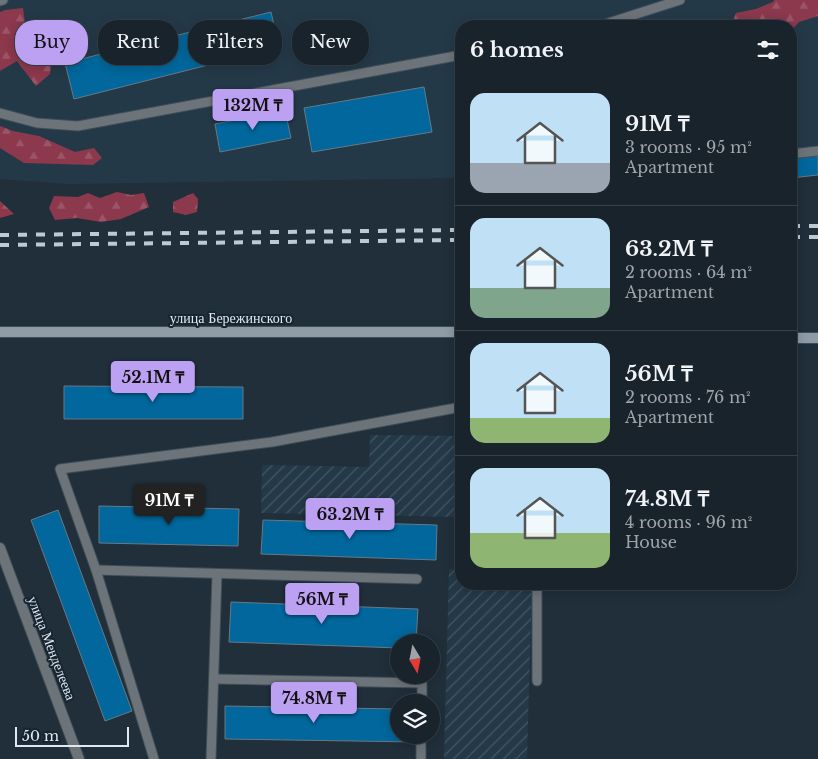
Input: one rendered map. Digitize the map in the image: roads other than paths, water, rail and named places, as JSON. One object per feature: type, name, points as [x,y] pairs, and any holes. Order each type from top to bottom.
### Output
[{"type":"main road","name":"улица Бережинского","points":[[0,332],[455,332]]},
{"type":"main road","points":[[797,338],[818,338]]},
{"type":"street","name":"улица Менделеева","points":[[0,548],[79,759]]},
{"type":"lane","points":[[618,20],[680,0]]},
{"type":"lane","points":[[0,113],[37,122],[78,126],[455,56]]},
{"type":"lane","points":[[797,153],[818,151]]},
{"type":"lane","points":[[154,759],[96,570],[60,469],[272,442],[455,408]]},
{"type":"lane","points":[[96,570],[416,579]]},
{"type":"lane","points":[[211,759],[217,574]]},
{"type":"lane","points":[[537,590],[537,681]]},
{"type":"lane","points":[[214,679],[422,683],[422,694]]},
{"type":"lane","points":[[421,759],[422,744]]},
{"type":"railway","points":[[797,226],[818,226]]},
{"type":"railway","points":[[0,235],[455,230]]},
{"type":"railway","points":[[797,237],[818,237]]},
{"type":"railway","points":[[0,245],[455,240]]}]
